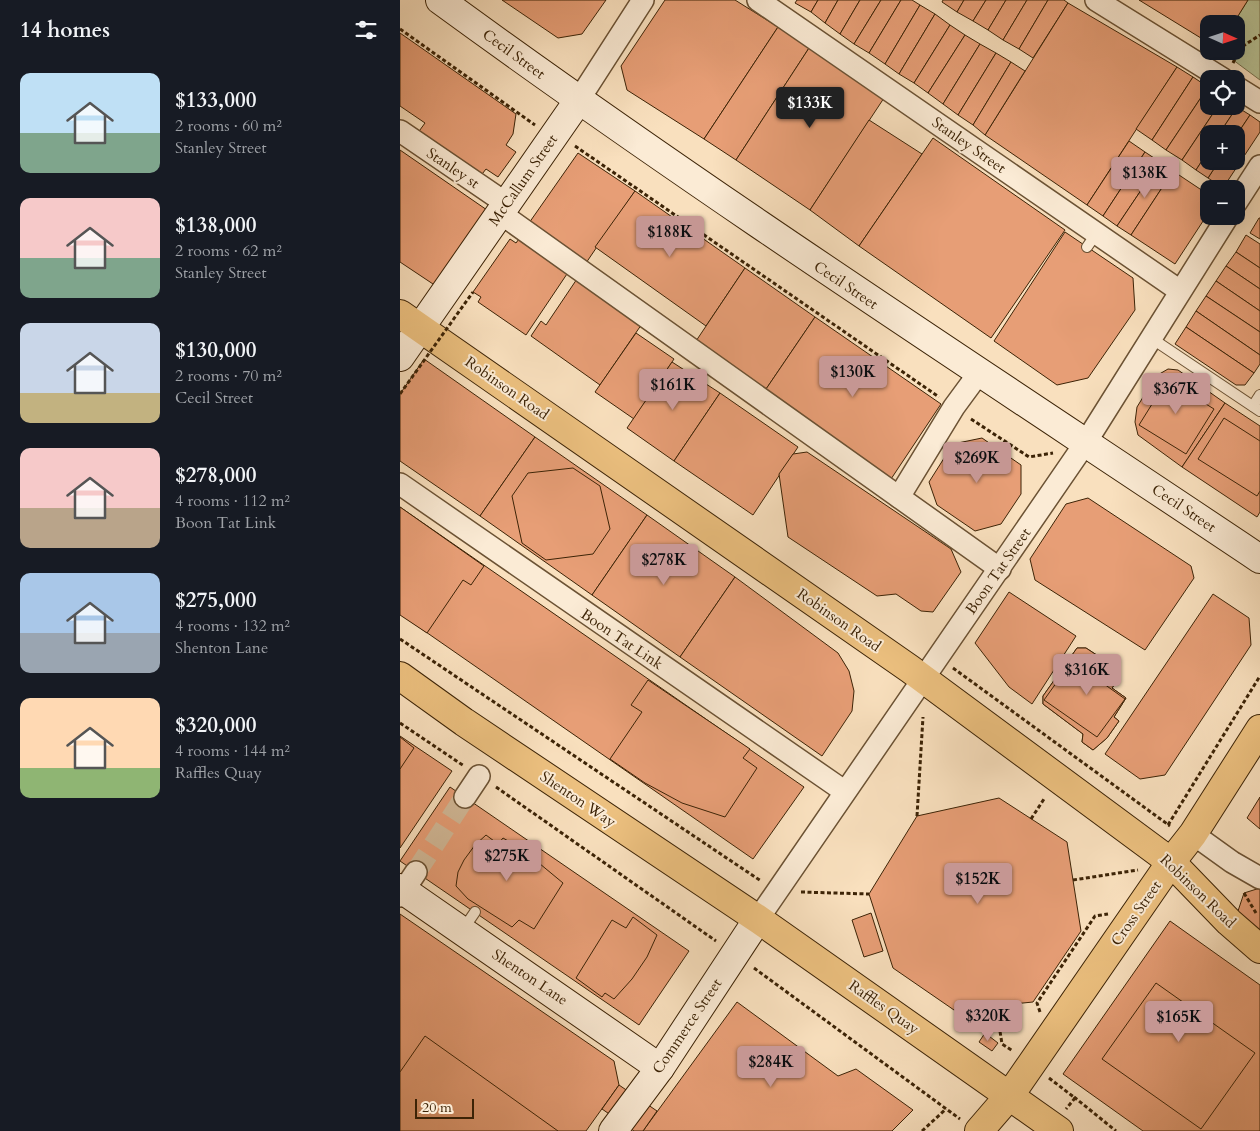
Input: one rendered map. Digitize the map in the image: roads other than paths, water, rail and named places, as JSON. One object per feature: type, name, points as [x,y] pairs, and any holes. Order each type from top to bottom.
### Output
[{"type":"main road","name":"Cecil Street","points":[[440,0],[578,101],[830,274],[979,373],[1074,447],[1260,559]]},
{"type":"main road","name":"McCallum Street","points":[[400,357],[410,321],[504,208],[578,101]]},
{"type":"main road","name":"Robinson Road","points":[[410,321],[923,679],[1171,862],[1229,922],[1260,949]]},
{"type":"main road","name":"Shenton Way","points":[[400,676],[464,722],[758,919]]},
{"type":"main road","name":"Cross Street","points":[[970,1125],[1010,1095],[1171,862],[1184,833],[1260,729]]},
{"type":"main road","name":"Shenton Lane","points":[[405,887],[468,922],[535,980],[660,1068]]},
{"type":"main road","name":"Commerce Street","points":[[613,1131],[660,1068],[758,919]]},
{"type":"main road","name":"Raffles Quay","points":[[758,919],[1059,1131]]},
{"type":"street","name":"McCallum Street","points":[[578,101],[643,0]]},
{"type":"street","name":"Stanley Street","points":[[758,0],[1091,240],[1180,291]]},
{"type":"street","points":[[1096,0],[1182,56],[1211,70]]},
{"type":"street","points":[[1245,91],[1260,102]]},
{"type":"street","name":"Stanley st","points":[[400,131],[1000,569]]},
{"type":"street","points":[[1245,189],[1260,166]]},
{"type":"street","name":"Boon Tat Street","points":[[758,919],[1000,569],[1074,447],[1151,338],[1222,225]]},
{"type":"street","points":[[899,497],[954,407],[979,373]]},
{"type":"street","name":"Boon Tat Link","points":[[400,484],[844,792]]},
{"type":"street","points":[[465,797],[479,776]]},
{"type":"street","points":[[1184,833],[1260,878]]},
{"type":"lane","points":[[1151,338],[1256,409],[1260,395]]},
{"type":"tunnel","points":[[416,872],[465,797]]}]
